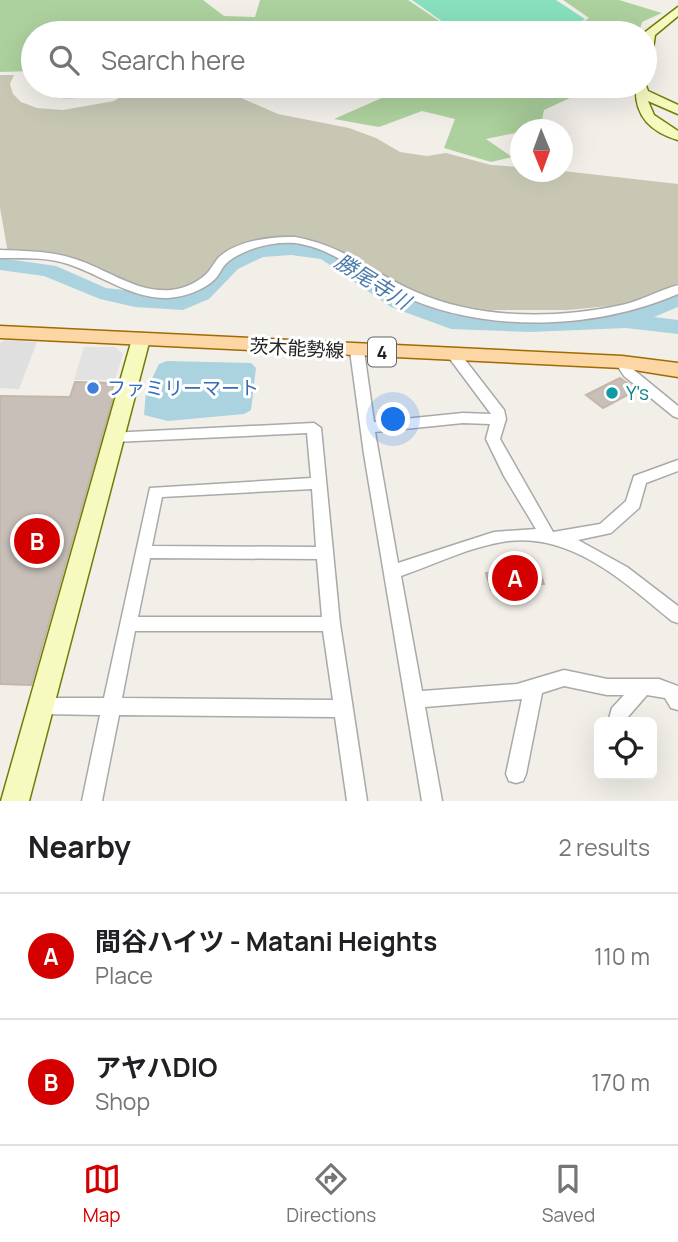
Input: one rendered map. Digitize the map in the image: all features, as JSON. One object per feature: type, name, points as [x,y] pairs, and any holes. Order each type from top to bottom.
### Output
[{"type":"main road","name":"茨木能勢線","points":[[0,332],[622,362],[678,370]]},
{"type":"street","points":[[657,27],[678,10]]},
{"type":"street","points":[[642,98],[645,117],[659,128],[678,136]]},
{"type":"street","points":[[656,98],[678,110]]},
{"type":"street","points":[[0,254],[53,257],[74,263],[120,284],[149,293],[167,294],[194,287],[210,277],[225,258],[274,241],[293,240],[336,250],[415,297],[482,313],[522,316],[602,313],[636,307],[678,289]]},
{"type":"street","points":[[15,801],[141,339]]},
{"type":"street","points":[[358,351],[368,428],[432,801]]},
{"type":"street","points":[[454,355],[498,410],[499,419],[494,439],[512,476],[552,538]]},
{"type":"street","points":[[622,362],[629,373],[678,413]]},
{"type":"street","points":[[368,428],[463,418],[499,419]]},
{"type":"street","points":[[114,437],[314,428],[331,624],[357,801]]},
{"type":"street","points":[[552,538],[605,529],[633,504],[639,480],[678,465]]},
{"type":"street","points":[[92,801],[155,492],[320,483]]},
{"type":"street","points":[[392,572],[509,535],[552,538],[570,541],[629,576],[678,616]]},
{"type":"street","points":[[142,552],[326,553]]},
{"type":"street","points":[[128,624],[331,624]]},
{"type":"street","points":[[414,700],[517,692],[564,678],[607,687],[659,687],[672,692],[678,702]]},
{"type":"street","points":[[516,774],[534,687]]},
{"type":"street","points":[[618,717],[642,688]]},
{"type":"street","points":[[41,706],[344,709]]},
{"type":"shaded area","points":[[0,75],[14,75],[10,84],[13,94],[21,102],[37,108],[63,110],[119,98],[241,98],[278,114],[349,128],[376,138],[400,152],[427,156],[446,153],[491,165],[510,166],[510,182],[573,182],[573,172],[678,184],[678,283],[629,304],[568,310],[490,310],[449,304],[397,285],[336,248],[292,238],[246,246],[191,287],[174,292],[152,291],[123,282],[71,259],[8,253],[0,208]]},
{"type":"shaded area","points":[[5,340],[37,342],[19,389],[0,388],[0,343]]},
{"type":"shaded area","points":[[84,347],[115,347],[123,354],[115,380],[74,380]]},
{"type":"green space","points":[[0,0],[203,0],[224,16],[255,17],[260,0],[408,0],[439,21],[21,21],[21,71],[0,72]]},
{"type":"green space","points":[[412,0],[556,0],[585,19],[582,21],[442,21]]},
{"type":"green space","points":[[563,0],[619,0],[662,13],[644,21],[584,21],[589,18]]},
{"type":"green space","points":[[382,98],[570,98],[544,110],[542,119],[510,119],[510,134],[486,139],[510,157],[491,162],[444,148],[455,119],[422,111],[379,127],[334,119]]},
{"type":"water","points":[[167,361],[251,363],[256,368],[251,410],[244,414],[168,421],[144,415],[146,391],[159,364]]},
{"type":"building","name":"Y's","points":[[620,378],[637,390],[603,408],[586,395]]},
{"type":"building","points":[[75,382],[114,383],[110,397],[113,397],[31,685],[0,684],[0,396],[70,397]]},
{"type":"building","points":[[538,567],[544,584],[491,590],[486,573]]},
{"type":"waterway","name":"勝尾寺川","points":[[0,264],[49,270],[100,293],[135,300],[183,303],[201,294],[231,265],[259,251],[291,249],[327,253],[399,302],[451,322],[530,325],[626,321],[678,299]]},
{"type":"waterway","points":[[627,321],[678,327]]},
{"type":"place","name":"ファミリーマート","points":[[93,388]]},
{"type":"place","name":"Y's","points":[[612,393]]},
{"type":"place","name":"アヤハDIO","points":[[37,541]]},
{"type":"place","name":"間谷ハイツ - Matani Heights","points":[[515,578]]}]
